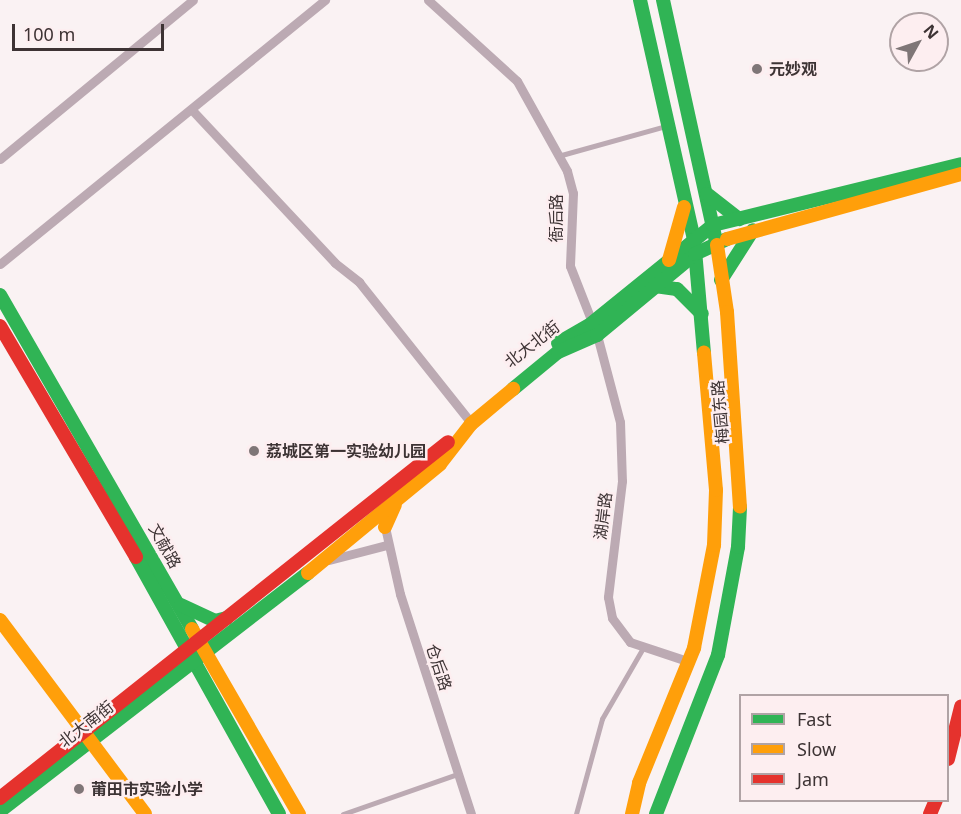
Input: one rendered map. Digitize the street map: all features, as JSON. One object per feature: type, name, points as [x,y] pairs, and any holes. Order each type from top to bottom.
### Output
[{"type":"main road","name":"梅园东路","points":[[632,814],[639,783],[690,662],[709,574],[716,490],[694,239],[640,0]]},
{"type":"main road","name":"梅园东路","points":[[656,814],[718,655],[738,547],[740,456],[716,241],[663,0]]},
{"type":"main road","name":"北大北街","points":[[186,657],[199,640],[440,451],[467,418],[556,344],[595,329],[669,260],[713,225],[961,164]]},
{"type":"main road","name":"北大北街","points":[[186,657],[207,654],[440,464],[471,424],[558,352],[595,329],[695,254],[716,241],[961,174]]},
{"type":"main road","points":[[707,194],[739,219]]},
{"type":"main road","points":[[669,260],[686,202]]},
{"type":"main road","points":[[721,280],[753,230]]},
{"type":"main road","points":[[655,286],[677,289],[702,314]]},
{"type":"main road","name":"文献路","points":[[0,295],[299,814]]},
{"type":"main road","name":"文献路","points":[[0,326],[186,657],[279,814]]},
{"type":"main road","points":[[385,527],[388,515],[407,491]]},
{"type":"main road","points":[[178,603],[215,621],[229,618]]},
{"type":"main road","points":[[0,620],[145,814]]},
{"type":"main road","name":"北大南街","points":[[0,811],[186,657]]},
{"type":"main road","points":[[949,755],[961,707]]},
{"type":"main road","name":"北大南街","points":[[0,798],[87,737]]},
{"type":"street","points":[[0,159],[193,0]]},
{"type":"street","points":[[0,264],[325,0]]},
{"type":"street","name":"衙后路","points":[[428,0],[517,81],[558,156],[573,193],[570,266],[595,329]]},
{"type":"street","points":[[192,110],[335,263],[359,282],[467,418]]},
{"type":"street","name":"湖岸路","points":[[595,329],[620,422],[622,481],[608,597],[612,618],[623,635],[643,648],[690,662]]},
{"type":"street","name":"仓后路","points":[[385,527],[387,545],[471,814]]},
{"type":"street","points":[[314,568],[337,557],[387,545]]},
{"type":"lane","points":[[558,156],[668,126]]},
{"type":"lane","points":[[576,814],[602,719],[643,648]]},
{"type":"lane","points":[[343,814],[458,774]]},
{"type":"traffic: fast","points":[[640,0],[694,239],[704,353]]},
{"type":"traffic: fast","points":[[663,0],[717,245]]},
{"type":"traffic: fast","points":[[558,343],[592,323],[713,225],[961,164]]},
{"type":"traffic: fast","points":[[707,194],[739,219]]},
{"type":"traffic: fast","points":[[721,280],[753,230]]},
{"type":"traffic: fast","points":[[513,389],[558,352],[597,335],[695,254],[727,239]]},
{"type":"traffic: fast","points":[[655,286],[677,289],[702,314]]},
{"type":"traffic: fast","points":[[0,295],[192,629]]},
{"type":"traffic: fast","points":[[656,814],[718,655],[738,547],[740,507]]},
{"type":"traffic: fast","points":[[136,557],[279,814]]},
{"type":"traffic: fast","points":[[0,811],[308,573]]},
{"type":"traffic: fast","points":[[181,605],[215,621],[227,618]]},
{"type":"traffic: slow","points":[[727,239],[961,174]]},
{"type":"traffic: slow","points":[[669,260],[684,207]]},
{"type":"traffic: slow","points":[[717,245],[727,312],[740,507]]},
{"type":"traffic: slow","points":[[632,814],[639,783],[694,648],[714,545],[716,490],[704,353]]},
{"type":"traffic: slow","points":[[308,573],[440,464],[471,424],[513,389]]},
{"type":"traffic: slow","points":[[385,527],[395,505]]},
{"type":"traffic: slow","points":[[0,620],[145,814]]},
{"type":"traffic: slow","points":[[192,629],[299,814]]},
{"type":"traffic: jam","points":[[0,326],[136,557]]},
{"type":"traffic: jam","points":[[0,798],[448,442]]},
{"type":"traffic: jam","points":[[949,755],[961,707]]},
{"type":"traffic: jam","points":[[930,814],[935,802]]},
{"type":"place","name":"元妙观","points":[[757,69]]},
{"type":"place","name":"荔城区第一实验幼儿园","points":[[254,451]]},
{"type":"place","name":"莆田市实验小学","points":[[79,789]]}]
